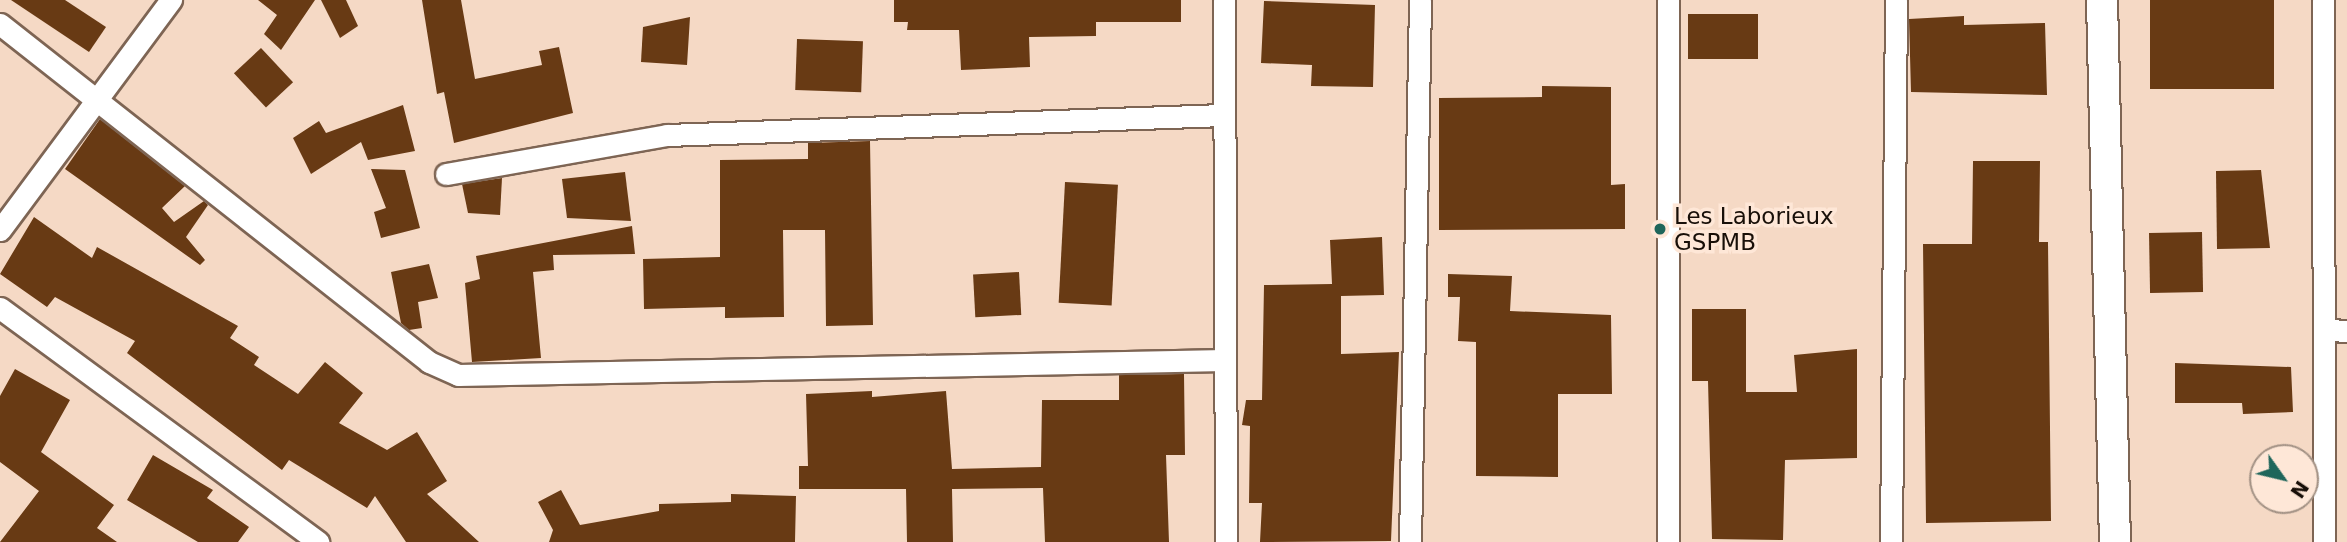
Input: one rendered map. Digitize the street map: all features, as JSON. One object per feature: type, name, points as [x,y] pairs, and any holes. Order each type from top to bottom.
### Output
[{"type":"main road","points":[[2102,0],[2115,542]]},
{"type":"street","points":[[0,230],[171,0]]},
{"type":"street","points":[[1224,0],[1226,542]]},
{"type":"street","points":[[1410,542],[1420,0]]},
{"type":"street","points":[[1668,0],[1668,542]]},
{"type":"street","points":[[1891,542],[1896,0]]},
{"type":"street","points":[[2323,0],[2324,542]]},
{"type":"street","points":[[0,24],[99,97],[429,362],[458,375],[1225,360]]},
{"type":"street","points":[[446,174],[667,135],[1224,115]]},
{"type":"street","points":[[0,308],[318,542]]},
{"type":"street","points":[[2324,330],[2347,331]]},
{"type":"building","points":[[11,0],[65,0],[106,27],[89,52]]},
{"type":"building","points":[[258,0],[315,0],[281,50],[264,34],[277,15]]},
{"type":"building","points":[[321,0],[346,0],[358,26],[340,38]]},
{"type":"building","points":[[422,0],[461,0],[475,79],[542,65],[539,51],[559,47],[573,113],[454,143],[444,92],[437,94]]},
{"type":"building","points":[[894,0],[1181,0],[1181,22],[1096,22],[1096,36],[1029,37],[1030,67],[961,70],[959,30],[907,30],[908,22],[894,22]]},
{"type":"building","points":[[2150,0],[2274,0],[2274,89],[2150,89]]},
{"type":"building","points":[[1264,1],[1375,5],[1373,87],[1311,86],[1312,65],[1261,63]]},
{"type":"building","points":[[1688,14],[1758,14],[1758,59],[1688,59]]},
{"type":"building","points":[[1964,16],[1964,25],[2045,23],[2047,95],[1911,92],[1909,19]]},
{"type":"building","points":[[690,17],[687,65],[641,62],[643,27]]},
{"type":"building","points":[[797,39],[863,41],[861,92],[795,90]]},
{"type":"building","points":[[261,48],[293,82],[266,108],[234,73]]},
{"type":"building","points":[[1542,86],[1611,87],[1611,185],[1625,184],[1625,229],[1439,230],[1439,98],[1542,97]]},
{"type":"building","points":[[403,105],[415,151],[368,160],[361,142],[311,174],[293,138],[319,121],[326,133]]},
{"type":"building","points":[[100,119],[185,186],[162,208],[174,222],[204,201],[208,205],[186,237],[205,260],[200,265],[65,169]]},
{"type":"building","points":[[870,141],[873,325],[826,326],[825,230],[783,230],[784,317],[725,318],[725,307],[644,309],[643,259],[720,257],[720,160],[808,159],[808,143]]},
{"type":"building","points":[[1973,161],[2040,161],[2039,242],[2048,242],[2051,521],[1926,523],[1923,244],[1972,244]]},
{"type":"building","points":[[371,169],[405,170],[420,228],[381,238],[374,212],[386,208]]},
{"type":"building","points":[[2261,170],[2270,248],[2217,249],[2216,171]]},
{"type":"building","points":[[625,172],[631,221],[567,218],[562,179]]},
{"type":"building","points":[[502,178],[500,215],[468,213],[462,184]]},
{"type":"building","points":[[1065,182],[1118,185],[1112,306],[1059,303]]},
{"type":"building","points":[[34,217],[92,258],[97,247],[238,326],[230,338],[259,357],[254,365],[298,394],[325,362],[363,393],[339,423],[387,450],[417,432],[447,481],[427,494],[479,542],[406,542],[375,496],[367,508],[289,460],[282,470],[127,353],[135,341],[55,297],[47,307],[0,274]]},
{"type":"building","points":[[632,226],[635,254],[553,255],[554,270],[533,272],[541,358],[472,362],[465,283],[480,279],[476,256]]},
{"type":"building","points":[[2202,232],[2203,292],[2150,293],[2149,233]]},
{"type":"building","points":[[1382,237],[1384,295],[1341,296],[1341,354],[1399,352],[1391,541],[1260,542],[1262,503],[1249,503],[1250,426],[1242,425],[1246,400],[1262,400],[1264,285],[1332,284],[1330,240]]},
{"type":"building","points":[[429,264],[438,298],[418,302],[422,328],[409,330],[401,323],[391,272]]},
{"type":"building","points":[[1019,272],[1021,315],[975,317],[973,274]]},
{"type":"building","points":[[1448,274],[1512,276],[1510,311],[1611,315],[1612,394],[1558,394],[1558,477],[1476,476],[1476,342],[1458,341],[1460,297],[1448,297]]},
{"type":"building","points":[[1692,309],[1746,309],[1746,392],[1797,392],[1794,355],[1857,349],[1857,458],[1785,460],[1783,540],[1712,539],[1708,381],[1692,381]]},
{"type":"building","points":[[2175,363],[2291,367],[2293,412],[2243,414],[2242,403],[2175,403]]},
{"type":"building","points":[[15,369],[70,400],[41,452],[114,505],[97,528],[117,542],[0,542],[39,491],[0,462],[0,396]]},
{"type":"building","points":[[1184,374],[1185,455],[1166,455],[1169,542],[1045,542],[1043,488],[952,489],[953,542],[907,542],[906,489],[799,489],[799,466],[808,466],[806,394],[872,391],[872,397],[946,391],[952,469],[1041,467],[1042,400],[1119,400],[1119,375]]},
{"type":"building","points":[[153,455],[213,490],[207,498],[249,527],[238,542],[198,542],[127,500]]},
{"type":"building","points":[[561,490],[580,525],[659,511],[659,504],[731,502],[731,494],[796,496],[795,542],[549,542],[553,530],[538,502]]},
{"type":"place","name":"Les Laborieux GSPMB","points":[[1660,229]]}]
